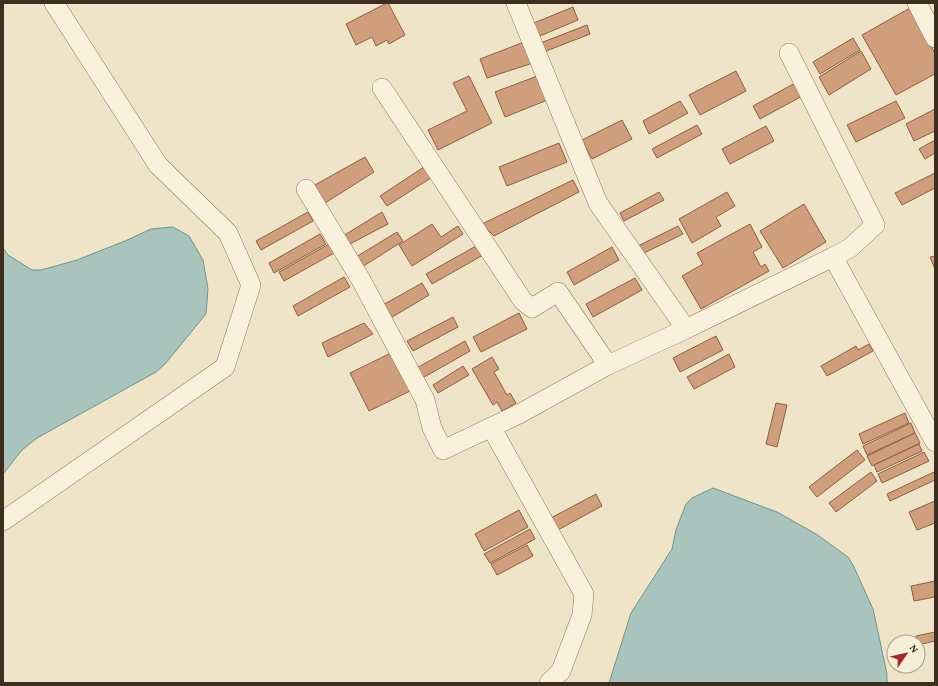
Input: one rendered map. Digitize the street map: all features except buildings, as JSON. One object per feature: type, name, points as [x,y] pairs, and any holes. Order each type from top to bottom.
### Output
[{"type":"street","points":[[3,520],[225,367],[251,285],[228,233],[158,165],[54,3]]},
{"type":"street","points":[[516,3],[598,203],[686,329]]},
{"type":"street","points":[[916,3],[935,38]]},
{"type":"street","points":[[306,188],[361,280],[425,400],[432,428],[443,450],[519,414],[608,365],[686,329],[833,257],[850,248],[875,225],[789,53]]},
{"type":"street","points":[[382,88],[523,301],[532,308],[558,292],[608,365]]},
{"type":"street","points":[[833,257],[935,442]]},
{"type":"street","points":[[491,427],[584,594],[582,615],[560,671],[549,683]]},
{"type":"water","points":[[173,227],[189,236],[203,260],[208,289],[206,314],[165,364],[156,372],[37,438],[22,450],[3,474],[3,248],[8,255],[32,270],[41,270],[77,260],[151,229]]},
{"type":"water","points":[[713,488],[777,512],[816,534],[848,557],[873,609],[887,674],[887,683],[609,683],[631,613],[672,549],[676,530],[686,504],[692,498]]}]
